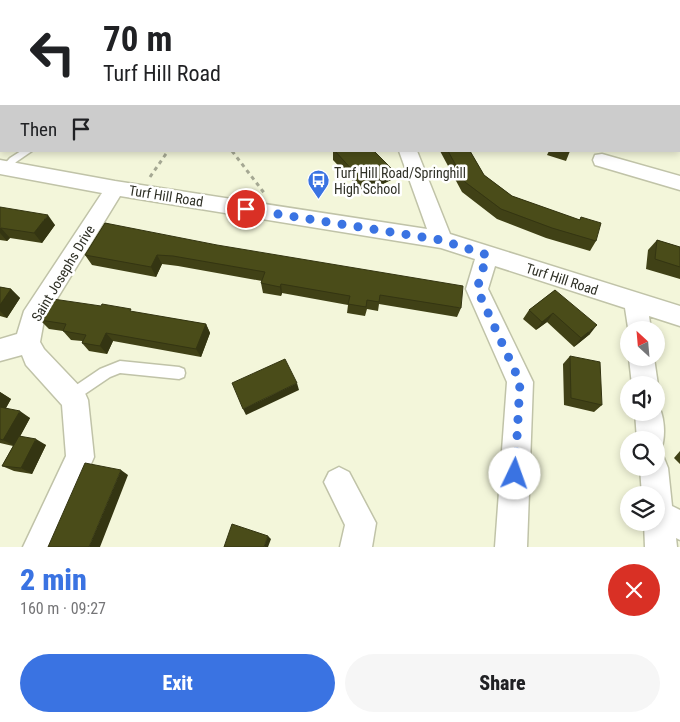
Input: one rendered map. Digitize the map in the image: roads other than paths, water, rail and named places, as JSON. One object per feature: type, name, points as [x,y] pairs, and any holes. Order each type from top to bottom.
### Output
[{"type":"street","points":[[408,152],[441,240]]},
{"type":"street","points":[[602,160],[680,183]]},
{"type":"street","name":"Turf Hill Road","points":[[3,168],[441,240],[680,316]]},
{"type":"street","name":"Saint Josephs Drive","points":[[28,342],[32,318],[116,188]]},
{"type":"street","points":[[487,255],[477,289],[520,382],[511,547]]},
{"type":"street","points":[[636,302],[638,321]]},
{"type":"street","points":[[0,350],[28,342],[35,357],[75,400],[80,457],[39,547]]},
{"type":"street","points":[[656,476],[669,521],[661,547]]},
{"type":"street","points":[[339,482],[361,522],[356,547]]},
{"type":"lane","points":[[3,168],[26,152]]},
{"type":"lane","points":[[71,396],[106,373],[120,367],[179,373]]},
{"type":"place","name":"Turf Hill Road/Springhill High School","points":[[318,200]]}]
